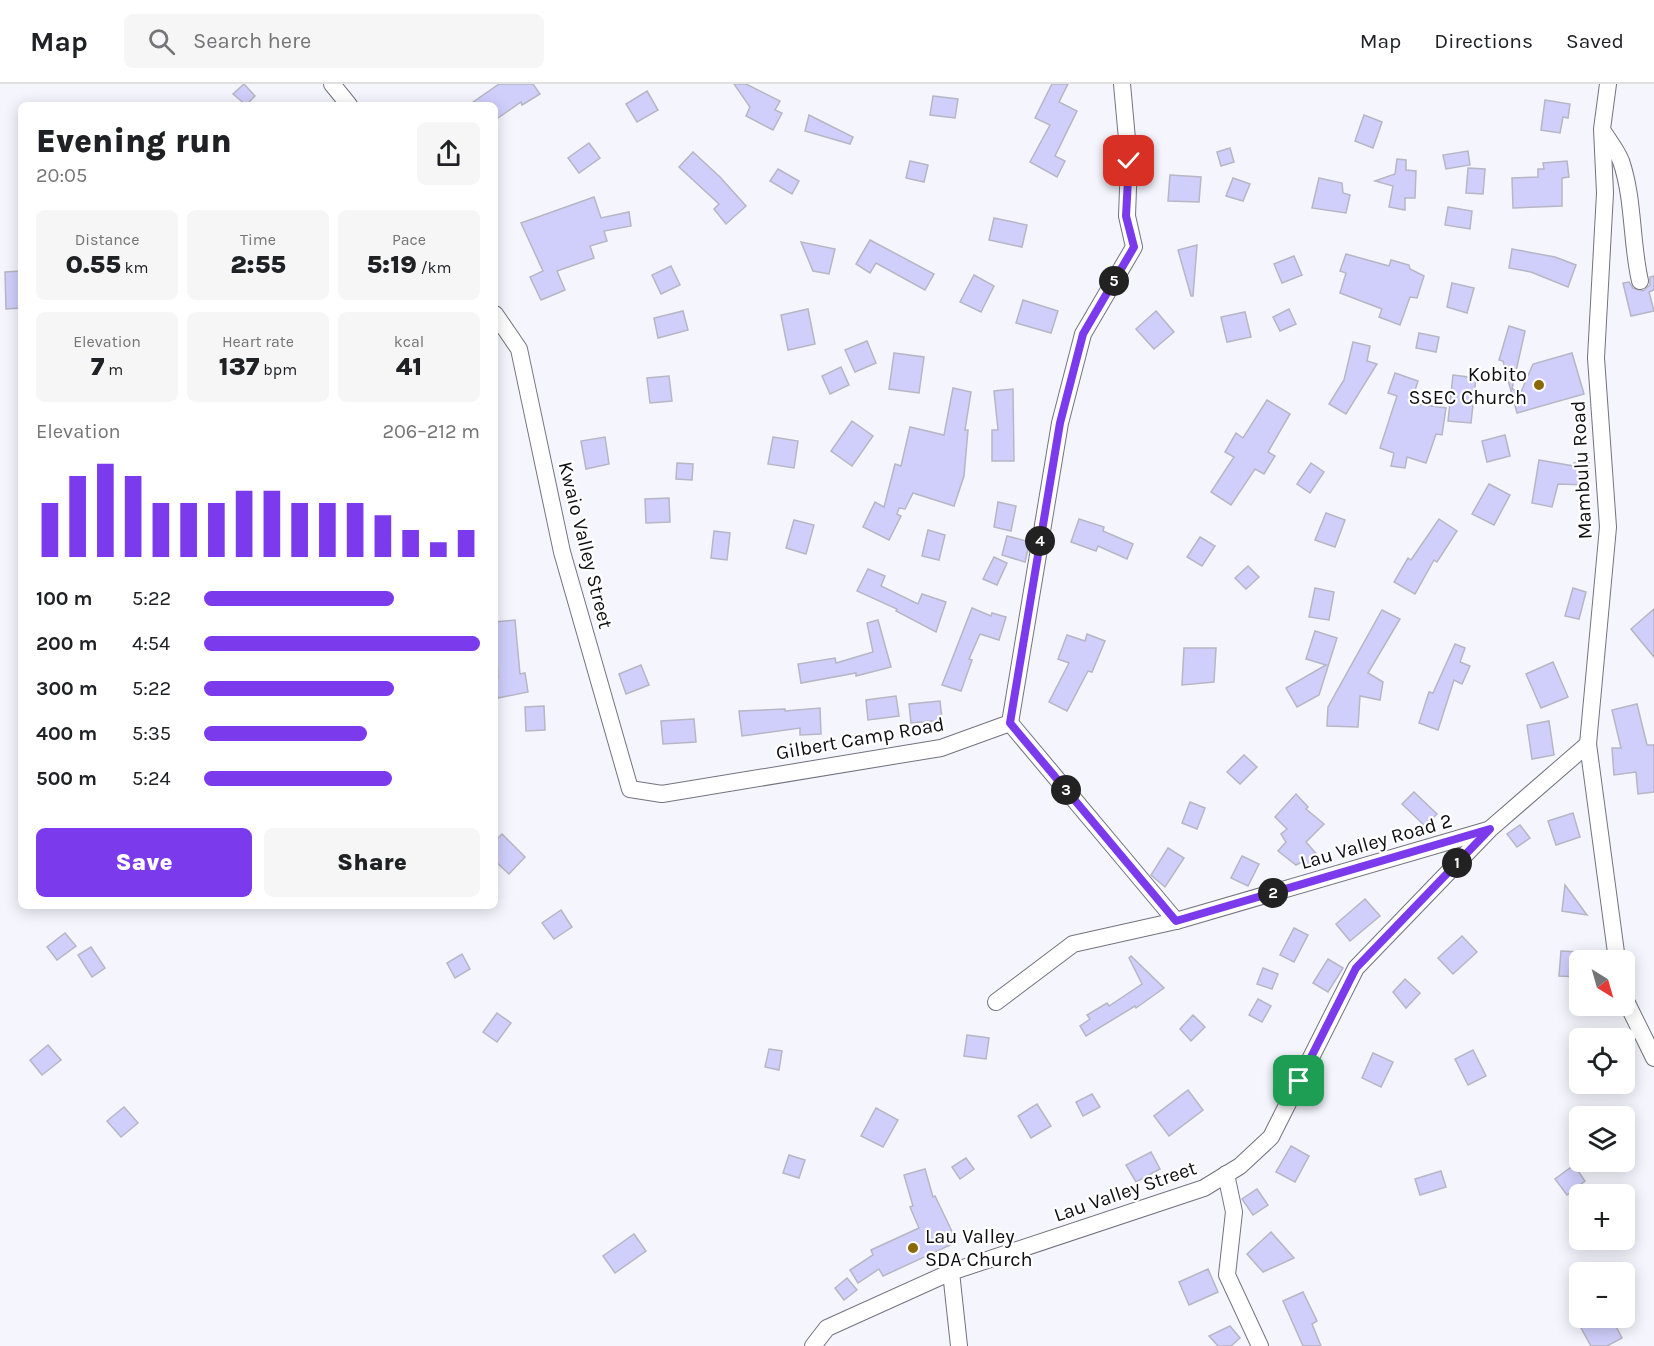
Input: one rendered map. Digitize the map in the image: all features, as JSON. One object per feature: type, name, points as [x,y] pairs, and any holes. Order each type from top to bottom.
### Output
[{"type":"street","points":[[332,84],[347,102]]},
{"type":"street","points":[[1122,84],[1129,161],[1126,216],[1134,247],[1083,334],[1060,423],[1010,723],[1176,921]]},
{"type":"street","name":"Mambulu Road","points":[[1608,84],[1602,129],[1605,193],[1596,358],[1608,527],[1588,744],[1616,950]]},
{"type":"street","points":[[1602,129],[1621,160],[1630,207],[1634,256],[1640,281]]},
{"type":"street","name":"Kwaio Valley Street","points":[[498,319],[519,349],[562,552],[630,789]]},
{"type":"street","name":"Gilbert Camp Road","points":[[630,789],[662,794],[941,748],[1010,723]]},
{"type":"street","name":"Lau Valley Street","points":[[813,1346],[827,1328],[951,1272],[1204,1188],[1240,1166],[1271,1137],[1356,968],[1490,829],[1588,744]]},
{"type":"street","name":"Lau Valley Road 2","points":[[996,1002],[1073,944],[1176,921],[1490,829]]},
{"type":"street","points":[[1634,1016],[1654,1058]]},
{"type":"street","points":[[1226,1174],[1234,1212],[1227,1275],[1260,1346]]},
{"type":"street","points":[[951,1272],[959,1346]]},
{"type":"building","points":[[244,84],[255,96],[249,102],[242,102],[233,94]]},
{"type":"building","points":[[499,84],[533,84],[540,94],[522,105],[521,102],[498,118],[498,102],[473,102]]},
{"type":"building","points":[[734,84],[746,84],[780,101],[775,110],[782,113],[773,130],[746,116],[750,107]]},
{"type":"building","points":[[1052,84],[1068,84],[1059,102],[1077,111],[1055,156],[1065,161],[1057,177],[1030,162],[1050,125],[1035,118]]},
{"type":"building","points":[[647,91],[658,110],[637,122],[626,104]]},
{"type":"building","points":[[933,96],[958,99],[955,118],[930,115]]},
{"type":"building","points":[[1545,100],[1570,104],[1568,118],[1563,117],[1560,133],[1541,130]]},
{"type":"building","points":[[809,115],[853,137],[850,144],[805,131]]},
{"type":"building","points":[[1364,115],[1382,122],[1373,148],[1355,141]]},
{"type":"building","points":[[589,143],[600,158],[579,173],[568,158]]},
{"type":"building","points":[[1230,148],[1234,162],[1221,166],[1217,152]]},
{"type":"building","points":[[1468,151],[1470,165],[1446,169],[1443,155]]},
{"type":"building","points":[[693,152],[746,206],[726,224],[714,209],[719,204],[679,167]]},
{"type":"building","points":[[1397,159],[1406,160],[1406,170],[1416,171],[1415,198],[1405,198],[1405,210],[1389,207],[1393,186],[1375,181],[1395,174]]},
{"type":"building","points":[[910,161],[928,165],[924,182],[906,178]]},
{"type":"building","points":[[1567,161],[1569,177],[1562,178],[1562,206],[1513,208],[1512,178],[1538,177],[1538,169],[1544,169],[1543,163]]},
{"type":"building","points":[[1468,168],[1485,169],[1483,194],[1466,193]]},
{"type":"building","points":[[778,169],[799,181],[792,194],[770,181]]},
{"type":"building","points":[[1170,175],[1201,177],[1199,202],[1168,201]]},
{"type":"building","points":[[1233,178],[1250,184],[1243,201],[1226,196]]},
{"type":"building","points":[[1319,178],[1342,183],[1343,193],[1350,195],[1346,213],[1312,208]]},
{"type":"building","points":[[594,197],[601,218],[629,212],[631,226],[604,231],[607,241],[590,246],[594,258],[557,271],[565,290],[541,300],[530,277],[543,271],[521,223]]},
{"type":"building","points":[[1448,207],[1472,211],[1470,229],[1445,225]]},
{"type":"building","points":[[994,218],[1027,225],[1022,247],[989,240]]},
{"type":"building","points":[[870,240],[934,274],[925,290],[876,263],[870,273],[856,264]]},
{"type":"building","points":[[801,242],[835,249],[829,274],[813,271]]},
{"type":"building","points":[[1197,245],[1193,296],[1191,296],[1178,250]]},
{"type":"building","points":[[1512,249],[1555,257],[1576,265],[1568,287],[1531,272],[1509,268]]},
{"type":"building","points":[[1346,254],[1389,266],[1391,260],[1409,265],[1410,269],[1424,276],[1417,298],[1410,297],[1400,325],[1379,317],[1382,309],[1340,293],[1346,273],[1340,271]]},
{"type":"building","points":[[1294,256],[1302,275],[1282,283],[1274,264]]},
{"type":"building","points":[[671,266],[680,285],[661,294],[652,275]]},
{"type":"building","points":[[18,271],[18,308],[6,309],[5,272]]},
{"type":"building","points":[[974,275],[994,286],[981,312],[960,302]]},
{"type":"building","points":[[1654,276],[1654,290],[1649,292],[1654,311],[1631,316],[1623,283],[1629,282],[1633,288],[1643,291],[1650,285],[1650,277]]},
{"type":"building","points":[[1452,283],[1474,288],[1467,313],[1447,307]]},
{"type":"building","points":[[1023,300],[1058,311],[1051,333],[1016,323]]},
{"type":"building","points":[[808,309],[815,344],[788,350],[781,315]]},
{"type":"building","points":[[1289,309],[1296,324],[1280,331],[1273,317]]},
{"type":"building","points":[[683,311],[688,330],[658,338],[654,318]]},
{"type":"building","points":[[1156,311],[1174,332],[1154,349],[1136,329]]},
{"type":"building","points":[[1245,312],[1251,337],[1227,342],[1221,317]]},
{"type":"building","points":[[1509,326],[1525,331],[1512,389],[1521,392],[1533,364],[1572,353],[1584,394],[1517,413],[1503,361],[1499,360]]},
{"type":"building","points":[[1419,333],[1439,337],[1436,352],[1416,348]]},
{"type":"building","points":[[867,341],[876,363],[855,372],[845,350]]},
{"type":"building","points":[[1353,342],[1370,346],[1367,361],[1377,364],[1346,414],[1329,404],[1344,380]]},
{"type":"building","points":[[894,353],[924,357],[919,393],[889,389]]},
{"type":"building","points":[[841,367],[849,385],[830,394],[822,376]]},
{"type":"building","points":[[1395,373],[1418,381],[1411,403],[1446,408],[1442,435],[1436,434],[1426,463],[1407,457],[1405,468],[1391,466],[1394,453],[1380,448],[1397,396],[1388,393]]},
{"type":"building","points":[[1453,375],[1476,378],[1471,423],[1448,421]]},
{"type":"building","points":[[669,376],[672,401],[650,403],[647,378]]},
{"type":"building","points":[[953,388],[971,392],[965,430],[968,430],[964,476],[954,506],[913,493],[905,509],[899,508],[897,514],[901,516],[889,540],[863,527],[875,502],[884,507],[895,464],[901,466],[910,427],[944,435]]},
{"type":"building","points":[[1013,389],[1014,461],[992,461],[992,430],[998,430],[994,391]]},
{"type":"building","points":[[1267,400],[1290,414],[1268,452],[1275,456],[1264,474],[1255,469],[1231,505],[1211,492],[1234,457],[1225,452],[1236,433],[1243,438]]},
{"type":"building","points":[[852,421],[873,436],[852,466],[831,451]]},
{"type":"building","points":[[1505,435],[1510,456],[1487,462],[1482,441]]},
{"type":"building","points":[[605,437],[609,464],[586,469],[581,441]]},
{"type":"building","points":[[773,437],[798,441],[794,468],[768,464]]},
{"type":"building","points":[[1539,460],[1574,466],[1574,463],[1589,463],[1588,485],[1558,484],[1552,507],[1532,503]]},
{"type":"building","points":[[677,463],[693,464],[692,480],[676,479]]},
{"type":"building","points":[[1311,463],[1324,472],[1310,493],[1297,484]]},
{"type":"building","points":[[1489,484],[1510,495],[1494,525],[1472,514]]},
{"type":"building","points":[[669,498],[670,522],[646,523],[645,499]]},
{"type":"building","points":[[998,502],[1016,506],[1011,531],[994,527]]},
{"type":"building","points":[[1326,513],[1345,520],[1335,547],[1315,540]]},
{"type":"building","points":[[1079,519],[1104,527],[1103,531],[1133,544],[1127,559],[1098,546],[1096,551],[1071,542]]},
{"type":"building","points":[[1439,519],[1457,531],[1437,562],[1434,560],[1415,594],[1394,582],[1408,558],[1411,560]]},
{"type":"building","points":[[794,520],[814,525],[806,554],[786,548]]},
{"type":"building","points":[[928,530],[945,535],[939,560],[922,556]]},
{"type":"building","points":[[714,531],[730,533],[727,560],[711,558]]},
{"type":"building","points":[[1007,536],[1030,542],[1025,562],[1002,555]]},
{"type":"building","points":[[1200,537],[1215,546],[1202,566],[1187,557]]},
{"type":"building","points":[[994,557],[1007,563],[997,585],[983,579]]},
{"type":"building","points":[[1248,566],[1259,577],[1246,589],[1235,578]]},
{"type":"building","points":[[868,569],[885,576],[881,586],[918,604],[922,594],[946,602],[936,632],[896,611],[897,609],[857,591]]},
{"type":"building","points":[[1315,588],[1334,592],[1329,620],[1309,617]]},
{"type":"building","points":[[1573,588],[1586,592],[1579,619],[1565,616]]},
{"type":"building","points":[[972,608],[991,616],[992,613],[1006,617],[999,640],[980,634],[969,659],[972,660],[961,691],[942,685]]},
{"type":"building","points":[[1654,609],[1654,657],[1631,629]]},
{"type":"building","points":[[1382,610],[1400,619],[1368,673],[1383,682],[1380,700],[1360,696],[1358,727],[1327,726],[1328,707]]},
{"type":"building","points":[[515,620],[520,674],[525,673],[528,692],[498,698],[498,622]]},
{"type":"building","points":[[878,620],[891,667],[856,676],[856,673],[801,683],[798,664],[835,658],[836,663],[873,652],[867,623]]},
{"type":"building","points":[[1315,631],[1337,638],[1319,695],[1297,707],[1286,688],[1326,665],[1306,659]]},
{"type":"building","points":[[1087,634],[1105,641],[1092,672],[1088,671],[1067,711],[1049,702],[1069,663],[1058,659],[1067,635],[1085,641]]},
{"type":"building","points":[[1455,644],[1465,648],[1460,662],[1470,666],[1462,684],[1454,680],[1438,730],[1419,723],[1429,692],[1433,693]]},
{"type":"building","points":[[1184,648],[1216,648],[1214,682],[1182,685]]},
{"type":"building","points":[[1553,662],[1568,697],[1541,708],[1526,674]]},
{"type":"building","points":[[641,665],[649,685],[626,694],[619,674]]},
{"type":"building","points":[[896,696],[899,716],[868,720],[866,700]]},
{"type":"building","points":[[940,701],[942,720],[911,723],[909,704]]},
{"type":"building","points":[[1637,704],[1647,745],[1654,745],[1654,792],[1638,794],[1636,772],[1614,775],[1612,748],[1621,748],[1612,710]]},
{"type":"building","points":[[544,706],[545,730],[526,731],[525,707]]},
{"type":"building","points":[[820,708],[821,734],[800,735],[800,728],[742,736],[739,711]]},
{"type":"building","points":[[694,719],[696,742],[663,744],[661,721]]},
{"type":"building","points":[[1549,721],[1554,755],[1532,759],[1527,725]]},
{"type":"building","points":[[1244,755],[1257,767],[1240,784],[1227,772]]},
{"type":"building","points":[[1414,792],[1437,814],[1425,826],[1402,804]]},
{"type":"building","points":[[1296,794],[1308,807],[1306,809],[1324,824],[1306,842],[1319,857],[1308,868],[1302,862],[1296,865],[1278,851],[1286,842],[1281,834],[1287,829],[1275,817]]},
{"type":"building","points":[[1190,802],[1205,808],[1197,829],[1182,823]]},
{"type":"building","points":[[1573,813],[1580,837],[1556,845],[1548,821]]},
{"type":"building","points":[[1520,825],[1530,838],[1517,847],[1507,834]]},
{"type":"building","points":[[502,834],[525,857],[509,874],[498,864],[498,838]]},
{"type":"building","points":[[1168,848],[1184,858],[1165,887],[1151,875]]},
{"type":"building","points":[[1242,856],[1259,864],[1248,886],[1231,878]]},
{"type":"building","points":[[1565,885],[1587,915],[1562,911]]},
{"type":"building","points":[[1365,899],[1380,916],[1350,941],[1336,924]]},
{"type":"building","points":[[561,910],[572,927],[554,939],[542,923]]},
{"type":"building","points":[[1294,928],[1308,935],[1294,962],[1280,955]]},
{"type":"building","points":[[65,933],[76,946],[57,960],[47,947]]},
{"type":"building","points":[[1462,936],[1477,952],[1453,974],[1438,958]]},
{"type":"building","points":[[91,947],[105,968],[92,977],[78,955]]},
{"type":"building","points":[[1561,951],[1569,951],[1569,977],[1559,976]]},
{"type":"building","points":[[462,954],[470,969],[455,978],[447,963]]},
{"type":"building","points":[[1131,956],[1164,988],[1136,1008],[1135,1006],[1086,1036],[1080,1026],[1090,1019],[1087,1015],[1107,1003],[1109,1006],[1142,984],[1129,958]]},
{"type":"building","points":[[1328,959],[1343,968],[1328,992],[1313,983]]},
{"type":"building","points":[[1263,968],[1278,974],[1272,989],[1257,984]]},
{"type":"building","points":[[1405,979],[1420,993],[1406,1008],[1393,992]]},
{"type":"building","points":[[1258,999],[1271,1006],[1262,1022],[1249,1015]]},
{"type":"building","points":[[497,1013],[511,1023],[497,1042],[483,1032]]},
{"type":"building","points":[[1193,1015],[1205,1027],[1191,1041],[1180,1029]]},
{"type":"building","points":[[967,1035],[989,1038],[986,1059],[964,1056]]},
{"type":"building","points":[[48,1045],[61,1060],[42,1075],[30,1060]]},
{"type":"building","points":[[769,1049],[782,1051],[779,1070],[765,1067]]},
{"type":"building","points":[[1473,1050],[1486,1076],[1468,1085],[1455,1059]]},
{"type":"building","points":[[1373,1053],[1393,1062],[1381,1087],[1362,1078]]},
{"type":"building","points":[[1188,1090],[1203,1110],[1169,1136],[1154,1116]]},
{"type":"building","points":[[1092,1094],[1100,1107],[1083,1116],[1076,1102]]},
{"type":"building","points":[[1037,1104],[1051,1126],[1031,1138],[1018,1116]]},
{"type":"building","points":[[124,1107],[138,1123],[121,1137],[107,1121]]},
{"type":"building","points":[[876,1108],[898,1120],[883,1147],[861,1136]]},
{"type":"building","points":[[1291,1146],[1309,1156],[1295,1182],[1276,1172]]},
{"type":"building","points":[[1151,1152],[1160,1169],[1136,1182],[1126,1165]]},
{"type":"building","points":[[789,1155],[805,1160],[799,1178],[783,1173]]},
{"type":"building","points":[[966,1158],[974,1169],[960,1179],[952,1167]]},
{"type":"building","points":[[925,1169],[933,1197],[935,1196],[957,1242],[883,1276],[879,1269],[858,1283],[850,1270],[873,1255],[871,1250],[919,1228],[910,1207],[913,1206],[904,1175]]},
{"type":"building","points":[[1569,1169],[1569,1172],[1579,1172],[1585,1181],[1581,1184],[1569,1184],[1567,1195],[1555,1179]]},
{"type":"building","points":[[1441,1171],[1446,1187],[1420,1195],[1415,1179]]},
{"type":"building","points":[[1257,1189],[1268,1205],[1253,1215],[1242,1199]]},
{"type":"building","points":[[1271,1232],[1294,1258],[1263,1272],[1247,1254]]},
{"type":"building","points":[[634,1234],[646,1251],[615,1273],[603,1256]]},
{"type":"building","points":[[1208,1269],[1218,1292],[1189,1305],[1179,1282]]},
{"type":"building","points":[[847,1278],[857,1290],[844,1300],[835,1288]]},
{"type":"building","points":[[1303,1292],[1317,1321],[1312,1324],[1321,1346],[1303,1346],[1283,1301]]},
{"type":"building","points":[[1230,1326],[1240,1338],[1231,1346],[1218,1346],[1209,1336]]},
{"type":"building","points":[[1581,1328],[1617,1328],[1622,1338],[1607,1346],[1591,1346]]},
{"type":"place","name":"Kobito SSEC Church","points":[[1539,385]]},
{"type":"place","name":"Lau Valley SDA Church","points":[[913,1248]]},
{"type":"route","points":[[1129,161],[1126,216],[1134,247],[1083,334],[1060,423],[1010,723],[1176,921],[1490,829],[1356,968],[1299,1081]]}]
